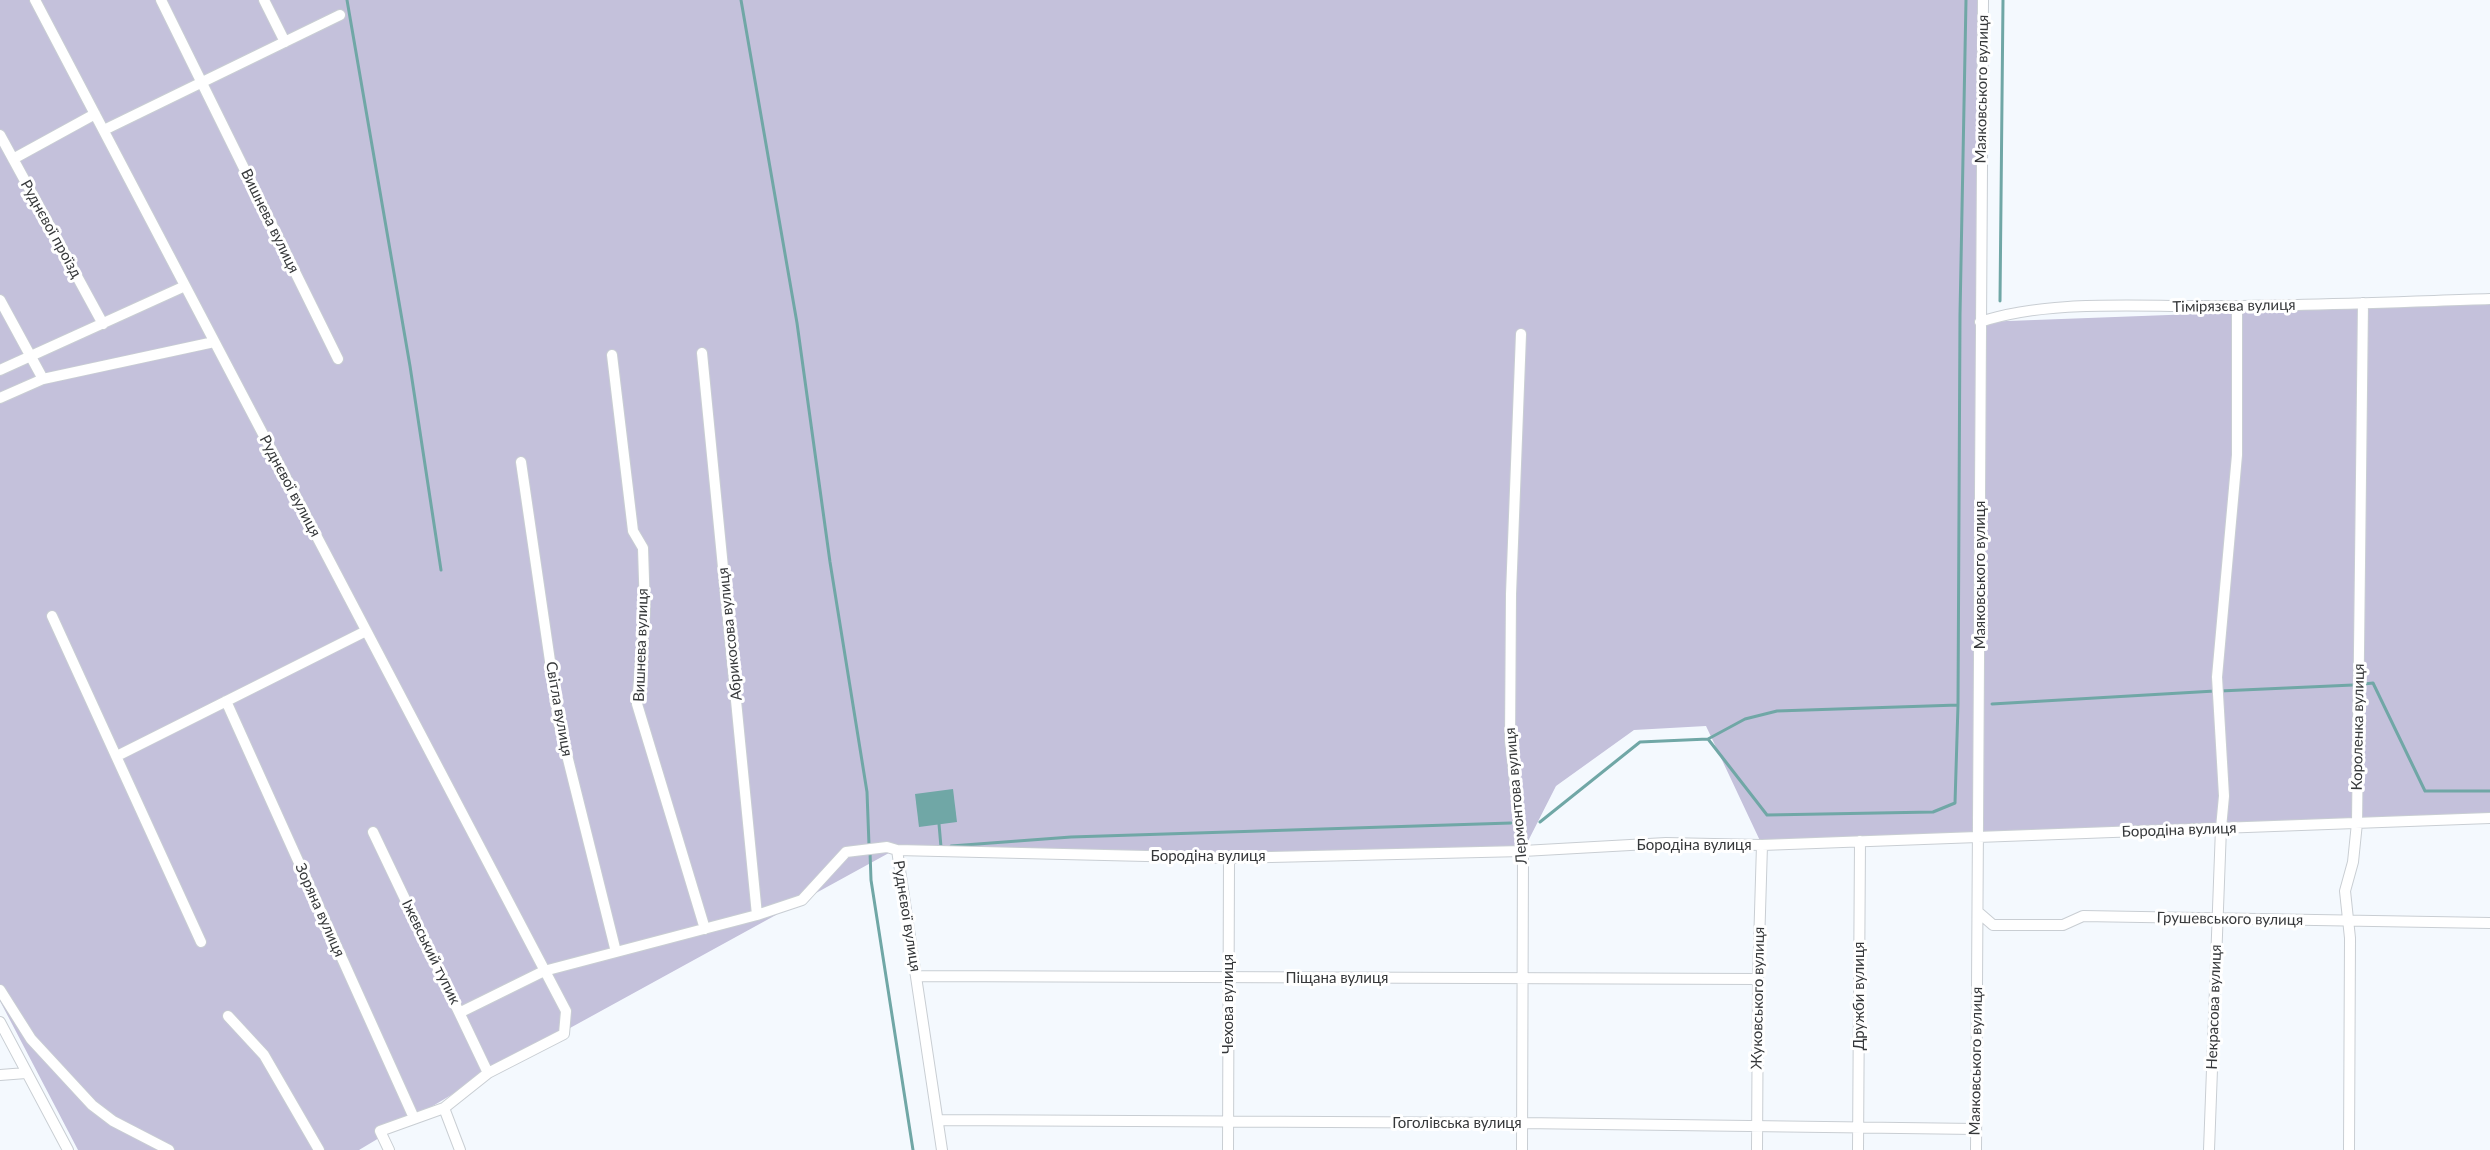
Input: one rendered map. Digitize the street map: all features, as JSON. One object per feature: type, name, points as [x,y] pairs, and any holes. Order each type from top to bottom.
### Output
[{"type":"street","name":"Руднєвої вулиця","points":[[35,0],[566,1011],[564,1034],[488,1073],[444,1108],[380,1131],[389,1150]]},
{"type":"street","name":"Вишнева вулиця","points":[[161,0],[338,359]]},
{"type":"street","points":[[264,0],[285,42]]},
{"type":"street","name":"Маяковського вулиця","points":[[1976,1150],[1983,0]]},
{"type":"street","points":[[104,130],[340,15]]},
{"type":"street","points":[[13,159],[95,114]]},
{"type":"street","name":"Руднєвої проїзд","points":[[0,135],[103,324]]},
{"type":"street","points":[[0,370],[185,286]]},
{"type":"street","name":"Тімірязєва вулиця","points":[[1980,322],[2008,313],[2060,308],[2490,299]]},
{"type":"street","points":[[0,300],[43,379]]},
{"type":"street","name":"Короленка вулиця","points":[[2349,1150],[2350,938],[2345,891],[2353,862],[2357,823],[2363,303]]},
{"type":"street","name":"Некрасова вулиця","points":[[2209,1150],[2224,796],[2217,677],[2237,455],[2236,306]]},
{"type":"street","name":"Лермонтова вулиця","points":[[1521,333],[1511,594],[1510,741],[1523,851],[1522,1150]]},
{"type":"street","points":[[0,398],[43,379],[214,342]]},
{"type":"street","name":"Абрикосова вулиця","points":[[702,353],[757,915]]},
{"type":"street","name":"Вишнева вулиця","points":[[612,355],[633,531],[643,548],[645,610],[637,704],[705,929]]},
{"type":"street","name":"Світла вулиця","points":[[520,462],[559,723],[616,952]]},
{"type":"street","points":[[52,616],[201,942]]},
{"type":"street","points":[[117,756],[366,631]]},
{"type":"street","name":"Зоряна вулиця","points":[[226,701],[414,1118]]},
{"type":"street","name":"Бородіна вулиця","points":[[892,849],[1229,858],[1523,851],[1666,843],[1762,845],[2490,818]]},
{"type":"street","name":"Іжевський тупик","points":[[373,832],[461,1012],[488,1073]]},
{"type":"street","name":"Дружби вулиця","points":[[1858,1150],[1860,841]]},
{"type":"street","name":"Жуковського вулиця","points":[[1756,1150],[1762,845]]},
{"type":"street","name":"Руднєвої вулиця","points":[[544,971],[757,915],[802,900],[846,852],[892,849],[916,976],[942,1150]]},
{"type":"street","name":"Чехова вулиця","points":[[1228,1150],[1229,858]]},
{"type":"street","name":"Грушевського вулиця","points":[[1978,912],[1993,926],[2063,925],[2083,916],[2490,923]]},
{"type":"street","points":[[461,1012],[544,971]]},
{"type":"street","name":"Піщана вулиця","points":[[916,976],[1522,980],[1758,979]]},
{"type":"street","points":[[0,990],[31,1039],[92,1105],[112,1120],[169,1150]]},
{"type":"street","points":[[228,1016],[264,1055],[319,1150]]},
{"type":"street","points":[[0,1022],[68,1150]]},
{"type":"street","points":[[0,1075],[26,1073]]},
{"type":"street","points":[[444,1108],[460,1150]]},
{"type":"street","name":"Гоголівська вулиця","points":[[938,1120],[1522,1123],[1976,1129]]},
{"type":"shaded area","points":[[0,0],[1981,0],[1977,836],[1762,845],[1706,726],[1634,730],[1556,786],[1523,851],[1229,858],[898,848],[488,1073],[359,1150],[78,1150],[0,1001]]},
{"type":"shaded area","points":[[2490,303],[2490,818],[1980,835],[1981,322]]},
{"type":"water","points":[[953,789],[957,822],[919,827],[915,794]]},
{"type":"waterway","points":[[347,0],[410,366],[441,570]]},
{"type":"waterway","points":[[741,0],[797,323],[830,562],[867,792],[869,845]]},
{"type":"waterway","points":[[1540,822],[1640,742],[1708,739],[1767,815],[1933,812],[1955,803],[1966,0]]},
{"type":"waterway","points":[[2000,301],[2003,0]]},
{"type":"waterway","points":[[2364,684],[2373,683],[2425,791],[2490,791]]},
{"type":"waterway","points":[[2220,691],[2353,685]]},
{"type":"waterway","points":[[1992,704],[2215,691]]},
{"type":"waterway","points":[[1708,739],[1745,719],[1777,711],[1958,705]]},
{"type":"waterway","points":[[951,846],[1071,837],[1511,823]]},
{"type":"waterway","points":[[939,824],[941,847],[944,847]]},
{"type":"waterway","points":[[870,852],[871,880],[913,1150]]}]
